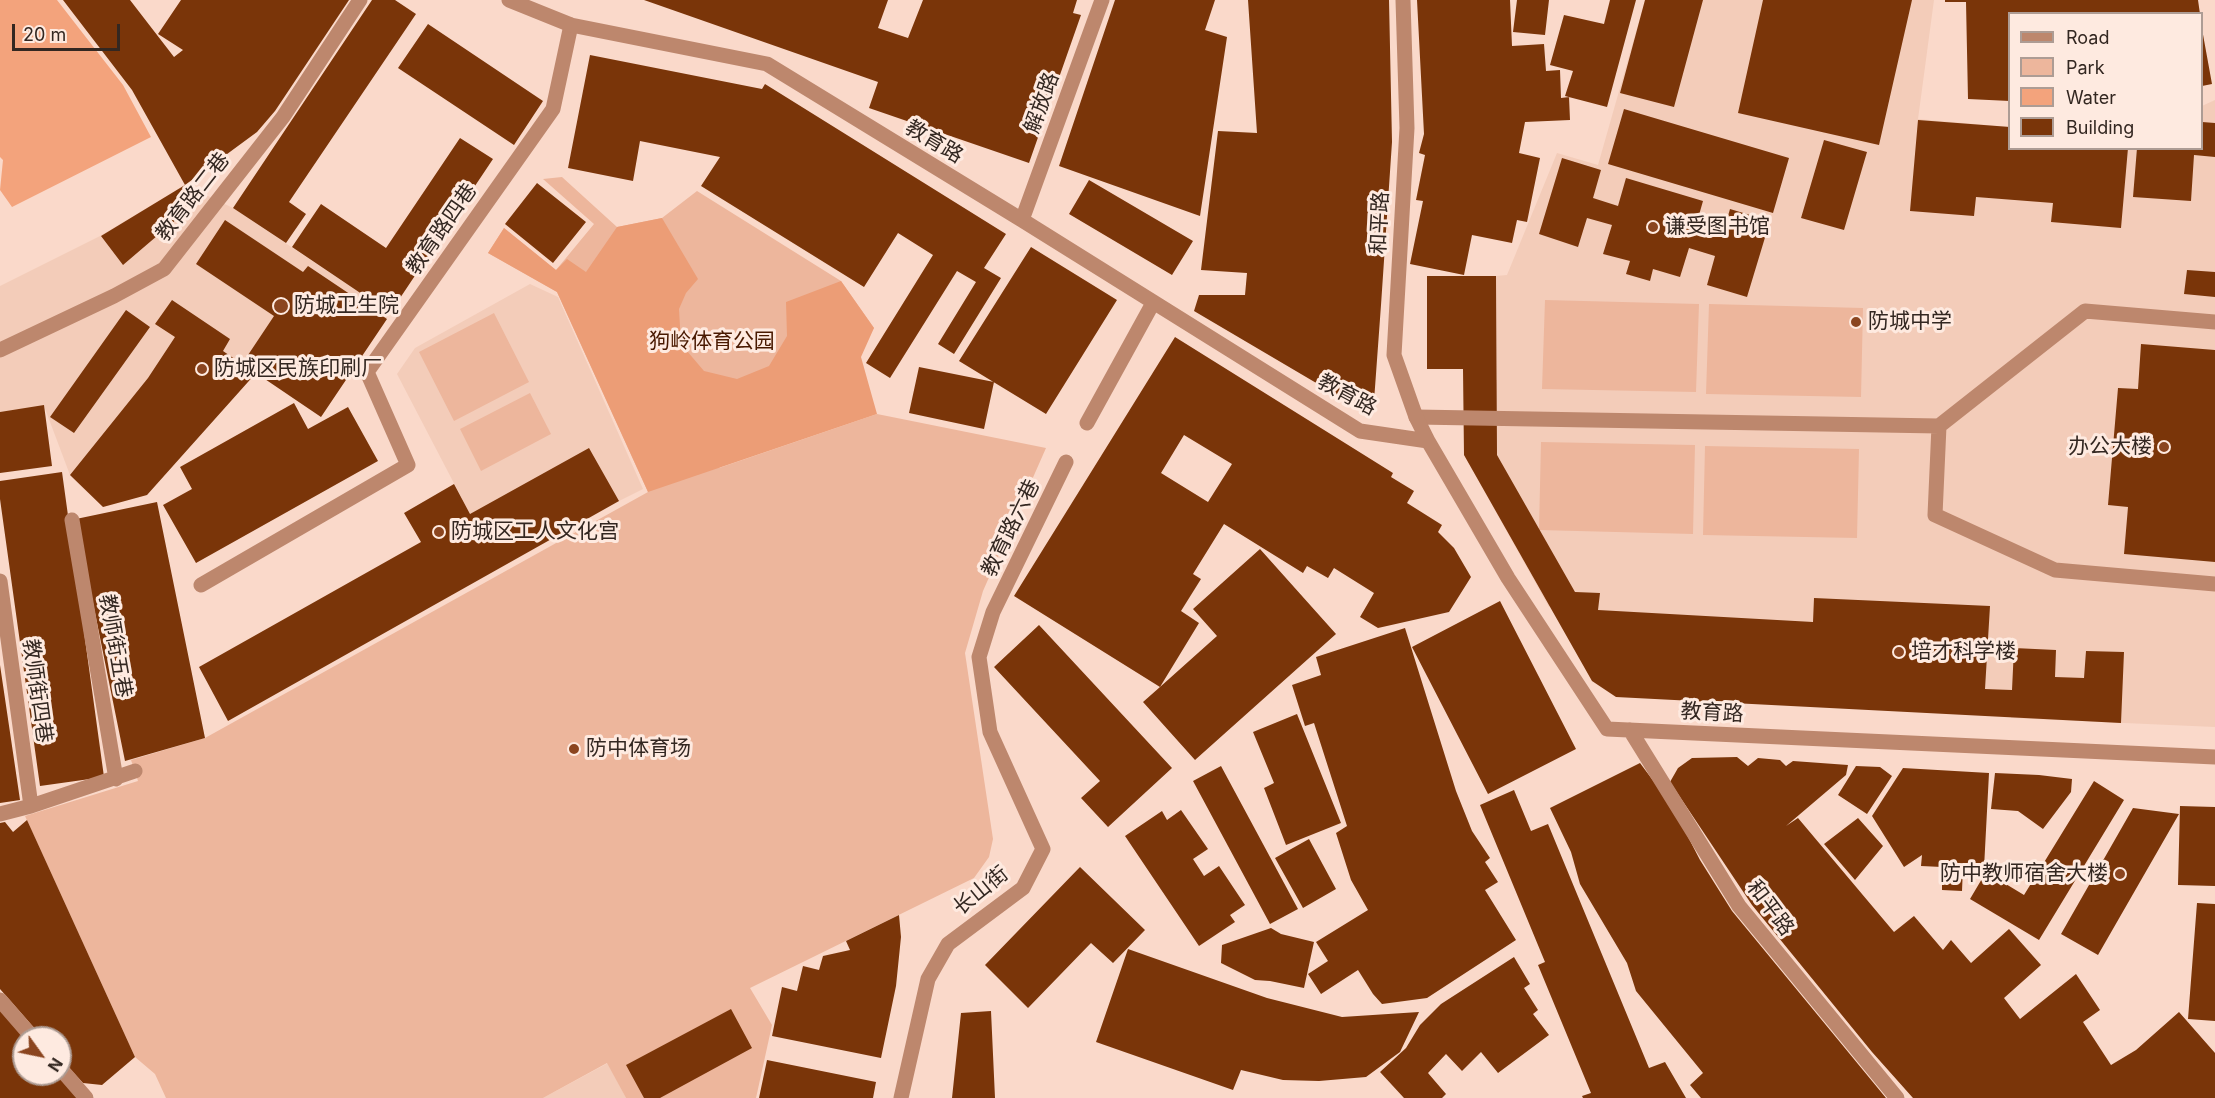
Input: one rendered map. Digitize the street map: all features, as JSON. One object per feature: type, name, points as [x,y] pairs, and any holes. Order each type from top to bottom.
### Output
[{"type":"street","name":"教育路二巷","points":[[0,350],[114,296],[164,269],[283,117],[360,0]]},
{"type":"street","name":"教育路","points":[[508,0],[571,25],[767,64],[1360,431],[1428,441],[1508,578],[1607,729],[2215,757]]},
{"type":"street","name":"解放路","points":[[1022,220],[1102,0]]},
{"type":"street","name":"和平路","points":[[1403,0],[1407,128],[1394,355],[1416,417],[1428,441]]},
{"type":"street","name":"教育路四巷","points":[[201,585],[408,465],[367,372],[553,109],[571,25]]},
{"type":"street","points":[[1087,423],[1153,303]]},
{"type":"street","points":[[1416,417],[1939,426],[2085,311],[2215,322]]},
{"type":"street","points":[[1939,426],[1935,515],[2055,570],[2215,584]]},
{"type":"street","name":"教育路六巷","points":[[993,612],[1066,462]]},
{"type":"street","name":"教师街五巷","points":[[72,520],[116,779]]},
{"type":"street","name":"教师街四巷","points":[[0,580],[31,807]]},
{"type":"street","name":"长山街","points":[[901,1098],[928,979],[948,944],[1023,888],[1043,849],[990,732],[979,657],[993,612]]},
{"type":"street","name":"和平路","points":[[1630,730],[1739,906],[1897,1098]]},
{"type":"street","points":[[0,814],[31,807],[135,771]]},
{"type":"street","points":[[0,1000],[23,1026]]},
{"type":"street","points":[[72,1082],[86,1098]]},
{"type":"shaded area","name":"防城中学","points":[[1645,0],[1934,0],[1918,119],[2008,127],[2008,150],[2203,150],[2203,106],[2215,100],[2215,727],[2011,718],[2011,690],[1595,670],[1574,592],[1549,607],[1464,455],[1464,381],[1497,380],[1496,276],[1507,275],[1557,153],[1598,165]]},
{"type":"shaded area","points":[[185,185],[233,208],[390,313],[321,417],[256,373],[147,495],[103,507],[70,475],[44,406],[0,412],[0,286],[100,236]]},
{"type":"shaded area","name":"狗岭体育公园","points":[[662,218],[698,279],[686,293],[679,309],[681,344],[704,371],[737,379],[769,366],[787,336],[786,302],[841,281],[874,328],[861,357],[877,414],[648,492],[557,292],[488,253],[504,228],[556,270],[567,259],[586,272],[617,227]]},
{"type":"shaded area","points":[[530,284],[558,297],[643,489],[619,501],[470,514],[397,374],[415,348]]},
{"type":"shaded area","points":[[608,1063],[626,1098],[543,1098]]},
{"type":"green space","name":"防中体育场","points":[[562,177],[617,227],[662,218],[697,191],[841,281],[874,328],[719,468],[877,414],[1046,448],[983,591],[965,653],[993,839],[989,857],[974,878],[750,988],[772,1025],[756,1098],[626,1098],[607,1063],[543,1098],[166,1098],[155,1074],[135,1057],[25,816],[138,781],[131,760],[205,738],[648,492],[557,292],[488,253],[504,228],[556,270],[594,224],[543,179]]},
{"type":"green space","points":[[1545,300],[1699,304],[1696,392],[1542,389]]},
{"type":"green space","points":[[1709,304],[1863,308],[1861,397],[1706,394]]},
{"type":"green space","points":[[494,313],[529,382],[454,421],[419,352]]},
{"type":"green space","points":[[530,393],[551,434],[481,471],[460,429]]},
{"type":"green space","points":[[1541,442],[1695,445],[1693,534],[1539,530]]},
{"type":"green space","points":[[1705,446],[1859,449],[1857,538],[1703,535]]},
{"type":"water","points":[[0,0],[57,0],[123,85],[151,137],[12,207],[0,190],[3,160],[0,157]]},
{"type":"building","points":[[63,0],[130,0],[174,57],[183,50],[158,34],[181,0],[349,0],[275,111],[257,132],[185,185],[132,90]]},
{"type":"building","points":[[372,0],[395,0],[416,14],[289,202],[306,214],[286,243],[233,208]]},
{"type":"building","points":[[644,0],[888,0],[878,28],[908,38],[923,0],[1077,0],[1073,13],[1081,15],[1029,163],[869,108],[878,82]]},
{"type":"building","points":[[1115,0],[1215,0],[1205,30],[1227,37],[1200,216],[1059,166]]},
{"type":"building","points":[[1248,0],[1389,0],[1392,142],[1374,401],[1357,407],[1194,311],[1199,295],[1245,295],[1247,273],[1201,270],[1218,131],[1257,133]]},
{"type":"building","points":[[1417,0],[1510,0],[1512,46],[1544,44],[1546,71],[1560,70],[1561,98],[1569,97],[1570,120],[1525,122],[1519,153],[1540,158],[1527,222],[1517,220],[1512,243],[1472,235],[1464,275],[1410,264],[1423,201],[1416,200],[1425,155],[1419,153],[1424,134]]},
{"type":"building","points":[[1517,0],[1549,0],[1545,35],[1513,32]]},
{"type":"building","points":[[1610,0],[1636,0],[1607,107],[1565,96],[1573,71],[1550,65],[1564,15],[1604,24]]},
{"type":"building","points":[[1645,0],[1703,0],[1674,107],[1620,93]]},
{"type":"building","points":[[1763,0],[1912,0],[1879,145],[1738,113]]},
{"type":"building","points":[[1945,0],[2198,0],[2200,12],[2008,12],[2008,101],[1968,99],[1966,2],[1945,2]]},
{"type":"building","points":[[428,24],[543,101],[514,145],[398,68]]},
{"type":"building","points":[[2203,34],[2212,84],[2203,86]]},
{"type":"building","points":[[590,55],[762,89],[765,84],[1006,234],[984,268],[1001,278],[954,354],[938,344],[976,282],[957,271],[890,378],[866,363],[933,255],[898,233],[864,287],[701,186],[720,157],[640,141],[633,181],[568,168]]},
{"type":"building","points":[[1624,109],[1789,158],[1773,213],[1608,164]]},
{"type":"building","points":[[1918,120],[2008,127],[2008,150],[2128,150],[2121,228],[2051,222],[2053,203],[1976,197],[1974,216],[1910,211]]},
{"type":"building","points":[[2203,122],[2215,123],[2215,157],[2194,155],[2191,201],[2133,197],[2137,150],[2203,150]]},
{"type":"building","points":[[460,138],[493,159],[390,313],[292,247],[321,204],[386,248]]},
{"type":"building","points":[[1824,140],[1867,152],[1844,230],[1801,218]]},
{"type":"building","name":"谦受图书馆","points":[[1562,158],[1601,170],[1593,198],[1618,206],[1626,178],[1703,201],[1695,229],[1722,237],[1730,209],[1770,221],[1747,297],[1707,285],[1715,256],[1689,248],[1680,277],[1653,269],[1650,281],[1626,274],[1630,261],[1603,254],[1612,225],[1587,218],[1578,247],[1539,234]]},
{"type":"building","points":[[1089,180],[1193,241],[1172,275],[1069,214]]},
{"type":"building","points":[[537,183],[586,222],[553,263],[505,224]]},
{"type":"building","points":[[185,185],[199,190],[178,218],[123,265],[101,236]]},
{"type":"building","points":[[225,220],[303,272],[308,266],[387,319],[321,417],[256,373],[147,495],[103,507],[70,475],[148,378],[175,337],[155,324],[172,300],[230,339],[223,351],[242,364],[274,316],[196,264]]},
{"type":"building","points":[[1031,247],[1117,300],[1046,414],[959,361]]},
{"type":"building","points":[[2187,270],[2215,272],[2215,297],[2184,294]]},
{"type":"building","points":[[1427,276],[1496,276],[1497,455],[1575,592],[1600,593],[1598,610],[1813,622],[1814,598],[1990,606],[1985,689],[2012,690],[2014,648],[2056,650],[2055,677],[2084,678],[2086,651],[2124,652],[2121,723],[1616,697],[1592,681],[1464,455],[1463,369],[1427,369]]},
{"type":"building","points":[[126,310],[150,327],[74,433],[50,417]]},
{"type":"building","points":[[1175,337],[1393,473],[1391,477],[1414,491],[1407,503],[1442,525],[1438,532],[1454,548],[1471,577],[1449,612],[1378,628],[1360,617],[1374,593],[1334,568],[1328,578],[1307,566],[1303,573],[1224,524],[1193,574],[1201,579],[1181,611],[1199,623],[1160,687],[1014,596]],"holes":[[[1184,435],[1232,464],[1208,502],[1161,473]]]},
{"type":"building","name":"办公大楼","points":[[2141,344],[2215,350],[2215,562],[2124,554],[2128,507],[2108,505],[2118,388],[2138,389]]},
{"type":"building","points":[[919,367],[994,382],[984,429],[909,413]]},
{"type":"building","points":[[294,403],[308,429],[348,407],[378,461],[196,563],[163,505],[192,489],[180,467]]},
{"type":"building","points":[[44,405],[52,466],[0,473],[0,412]]},
{"type":"building","points":[[589,448],[619,501],[228,721],[199,667],[421,542],[404,513],[454,484],[470,514]]},
{"type":"building","points":[[62,472],[104,777],[40,786],[0,499],[0,481]]},
{"type":"building","points":[[157,502],[205,738],[125,761],[76,519]]},
{"type":"building","points":[[1260,549],[1336,634],[1195,760],[1143,702],[1217,636],[1193,609]]},
{"type":"building","points":[[1500,601],[1576,749],[1488,794],[1412,647]]},
{"type":"building","points":[[1039,625],[1172,768],[1108,827],[1081,798],[1100,781],[994,667]]},
{"type":"building","points":[[1405,628],[1456,791],[1472,831],[1490,858],[1485,862],[1498,882],[1485,890],[1516,940],[1427,998],[1382,1004],[1358,970],[1321,994],[1308,974],[1328,961],[1316,942],[1368,910],[1351,880],[1336,833],[1347,826],[1314,723],[1305,726],[1292,685],[1321,675],[1316,657]]},
{"type":"building","points":[[0,665],[20,800],[0,803]]},
{"type":"building","points":[[1297,714],[1341,823],[1286,845],[1264,788],[1274,783],[1253,732]]},
{"type":"building","points":[[1737,757],[1748,766],[1758,758],[1780,760],[1786,766],[1793,761],[1848,765],[1846,775],[1786,826],[1798,818],[1894,932],[1914,916],[1943,950],[1951,940],[1971,963],[2009,929],[2041,965],[2004,998],[2020,1019],[2076,974],[2100,1010],[2083,1022],[2111,1065],[2136,1050],[2179,1012],[2215,1053],[2215,1098],[1913,1098],[1872,1052],[1752,905],[1670,782],[1678,768],[1692,758]]},
{"type":"building","points":[[1640,763],[1672,806],[1700,860],[1732,911],[1886,1098],[1701,1098],[1690,1085],[1703,1073],[1636,991],[1627,963],[1580,884],[1571,852],[1550,808]]},
{"type":"building","points":[[1221,766],[1298,909],[1270,924],[1193,781]]},
{"type":"building","points":[[1856,766],[1880,767],[1892,776],[1867,814],[1838,795]]},
{"type":"building","points":[[1903,768],[1989,773],[1984,868],[1963,867],[1962,891],[1942,890],[1942,867],[1921,866],[1922,855],[1904,867],[1872,816]]},
{"type":"building","points":[[1995,773],[2072,779],[2071,792],[2043,829],[2018,811],[1991,809]]},
{"type":"building","points":[[2094,781],[2124,800],[2039,940],[1970,899],[1986,872],[2024,895]]},
{"type":"building","points":[[1514,790],[1531,831],[1548,824],[1649,1068],[1665,1062],[1686,1098],[1583,1098],[1582,1096],[1591,1093],[1538,965],[1545,962],[1480,805]]},
{"type":"building","points":[[2180,806],[2215,807],[2215,886],[2178,885]]},
{"type":"building","name":"防中教师宿舍大楼","points":[[2133,808],[2179,814],[2098,955],[2061,934]]},
{"type":"building","points":[[1181,810],[1208,849],[1193,859],[1204,876],[1219,866],[1245,905],[1230,915],[1235,922],[1199,946],[1125,836],[1162,811],[1167,820]]},
{"type":"building","points":[[1858,818],[1883,846],[1855,880],[1824,844]]},
{"type":"building","points":[[27,820],[135,1057],[102,1085],[83,1083],[72,1071],[72,1026],[32,1026],[0,989],[0,823],[5,822],[13,832]]},
{"type":"building","points":[[1309,839],[1336,889],[1303,908],[1275,858]]},
{"type":"building","points":[[1080,867],[1145,930],[1113,963],[1091,943],[1028,1008],[985,965]]},
{"type":"building","points":[[2197,903],[2215,904],[2215,1021],[2188,1019]]},
{"type":"building","points":[[899,915],[901,937],[896,986],[881,1058],[772,1036],[782,987],[797,991],[803,966],[819,970],[823,956],[850,950],[846,941]]},
{"type":"building","points":[[1271,928],[1281,934],[1314,942],[1304,988],[1255,980],[1221,963],[1222,945]]},
{"type":"building","points":[[1128,949],[1267,998],[1342,1017],[1419,1012],[1400,1052],[1366,1077],[1319,1081],[1283,1080],[1241,1070],[1233,1090],[1096,1042]]},
{"type":"building","points":[[1514,957],[1530,984],[1524,988],[1538,1010],[1533,1014],[1549,1035],[1498,1073],[1481,1052],[1462,1071],[1446,1054],[1428,1073],[1446,1094],[1442,1098],[1404,1098],[1380,1072],[1406,1048],[1420,1025],[1441,1004]]},
{"type":"building","points":[[0,1008],[14,1026],[12,1026],[12,1086],[68,1086],[79,1098],[0,1098]]},
{"type":"building","points":[[731,1009],[752,1048],[660,1098],[644,1098],[626,1065]]},
{"type":"building","points":[[991,1011],[995,1098],[952,1098],[961,1013]]},
{"type":"building","points":[[767,1060],[876,1082],[873,1098],[759,1098]]},
{"type":"place","name":"谦受图书馆","points":[[1653,227]]},
{"type":"place","name":"防城卫生院","points":[[281,306]]},
{"type":"place","name":"防城中学","points":[[1856,322]]},
{"type":"place","name":"防城区民族印刷厂","points":[[202,369]]},
{"type":"place","name":"办公大楼","points":[[2164,447]]},
{"type":"place","name":"防城区工人文化宫","points":[[439,532]]},
{"type":"place","name":"培才科学楼","points":[[1899,652]]},
{"type":"place","name":"防中体育场","points":[[574,749]]},
{"type":"place","name":"防中教师宿舍大楼","points":[[2120,874]]}]
